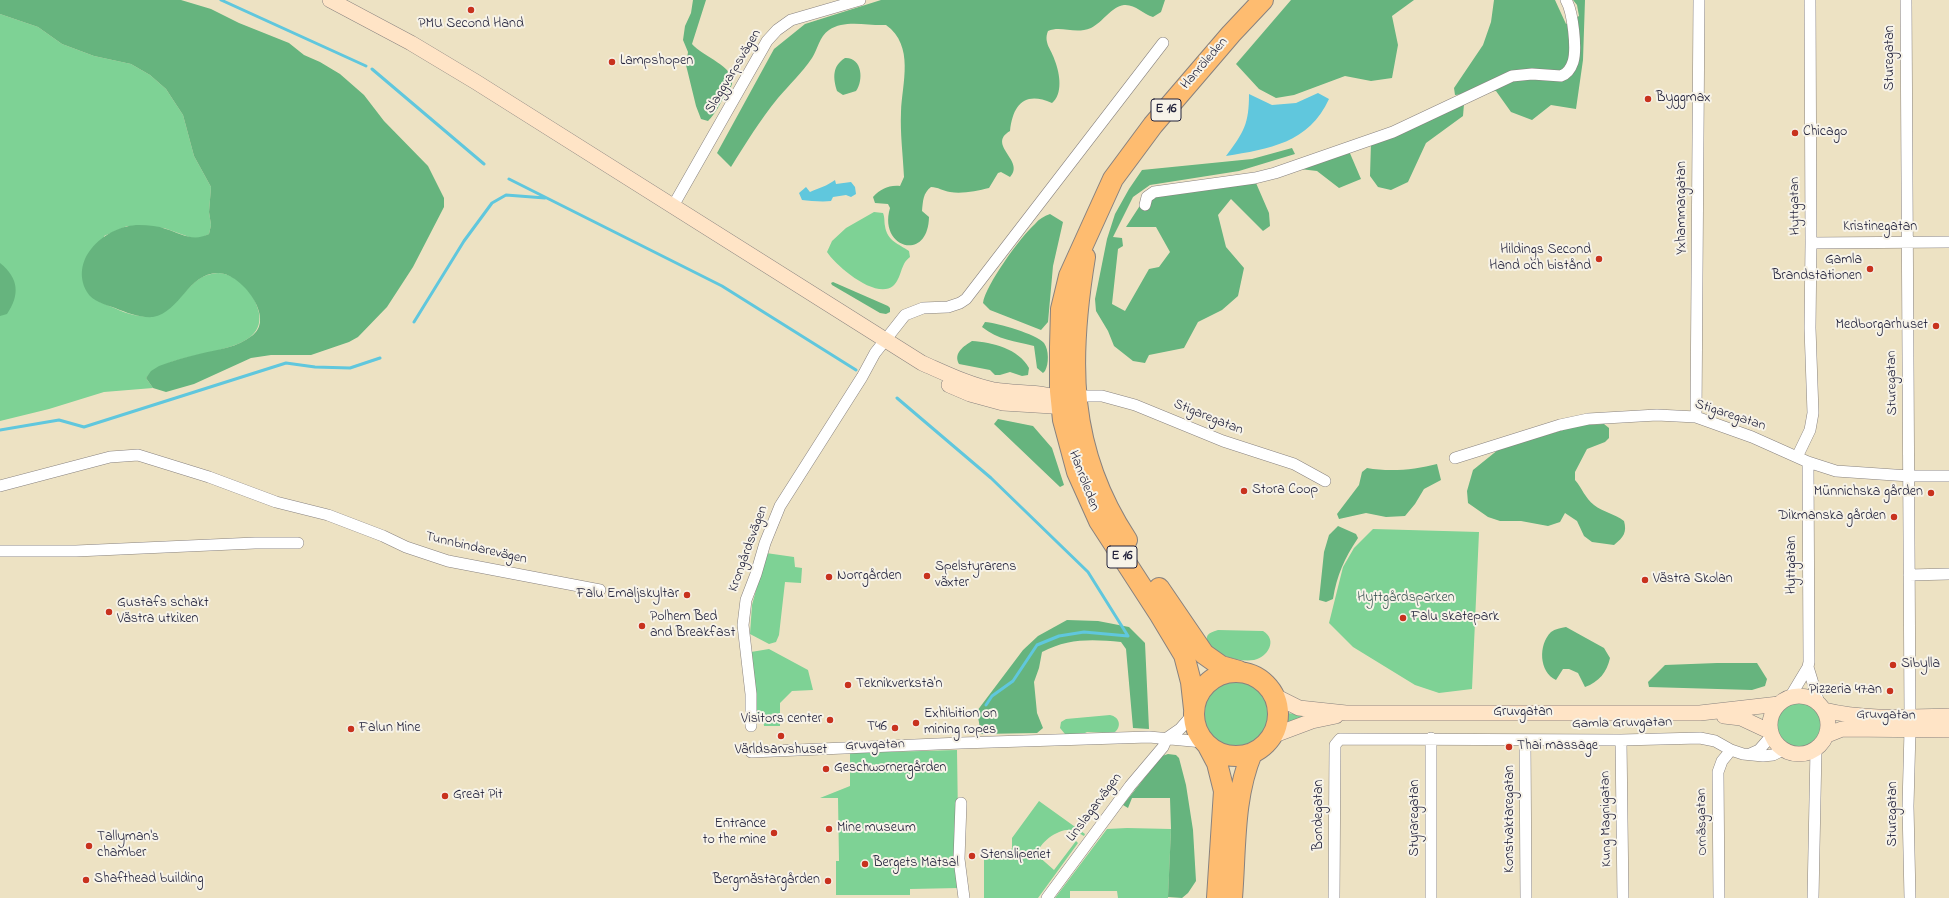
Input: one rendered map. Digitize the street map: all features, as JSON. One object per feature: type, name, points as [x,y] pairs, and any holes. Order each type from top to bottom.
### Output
[{"type":"highway","name":"Hanröleden","points":[[1193,711],[1191,682],[1184,655],[1099,520],[1077,472],[1064,420],[1075,357],[1077,311],[1089,233],[1104,196],[1124,162],[1153,125],[1263,0]]},
{"type":"highway","name":"Hanröleden","points":[[1069,398],[1078,420],[1089,462],[1113,518],[1204,654],[1221,666],[1239,671]]},
{"type":"highway","name":"E 16","points":[[1239,671],[1257,677],[1264,682],[1275,696]]},
{"type":"highway","points":[[1193,711],[1200,692],[1209,681],[1221,674],[1239,671]]},
{"type":"highway","points":[[1206,744],[1228,756],[1240,756],[1252,753],[1263,746],[1272,736],[1278,719],[1278,705],[1275,696]]},
{"type":"highway","name":"E 16","points":[[1193,711],[1197,731],[1217,763],[1224,791],[1217,898]]},
{"type":"highway","points":[[1232,898],[1240,791],[1244,773],[1252,753]]},
{"type":"main road","points":[[331,1],[411,43],[476,82],[922,363],[932,374],[944,383],[970,394],[1003,403],[1052,406],[1069,398]]},
{"type":"main road","name":"Gruvgatan","points":[[1275,696],[1299,708],[1346,713],[1700,713],[1741,718],[1771,734]]},
{"type":"main road","points":[[1808,697],[1822,706],[1828,722],[1827,735],[1816,749],[1800,754],[1783,750],[1775,742],[1771,734],[1771,717],[1784,700],[1808,697]]},
{"type":"main road","name":"Gruvgatan","points":[[1700,713],[1784,700]]},
{"type":"main road","name":"Gruvgatan","points":[[1822,706],[1843,715],[1910,723],[1949,730]]},
{"type":"main road","name":"Gruvgatan","points":[[1272,736],[1312,721],[1346,713]]},
{"type":"main road","name":"Gruvgatan","points":[[1827,735],[1842,729],[1910,723],[1949,716]]},
{"type":"street","name":"Slaggvarpsvägen","points":[[674,206],[767,41],[777,30],[791,20],[860,0]]},
{"type":"street","points":[[1145,205],[1147,197],[1154,192],[1255,178],[1372,140],[1393,132],[1512,76],[1532,74],[1561,76],[1571,67],[1574,51],[1570,10],[1566,0]]},
{"type":"street","name":"Yxhammargatan","points":[[1696,417],[1699,0]]},
{"type":"street","name":"Hyttgatan","points":[[1797,457],[1810,430],[1813,413],[1810,328],[1810,0]]},
{"type":"street","name":"Sturegatan","points":[[1906,0],[1910,723],[1908,806],[1910,898]]},
{"type":"street","name":"Krongårdsvägen","points":[[751,726],[751,694],[743,626],[746,600],[756,574],[765,543],[780,506],[862,378],[875,353],[905,315],[923,308],[948,307],[960,303],[966,299],[1163,44]]},
{"type":"street","name":"Kristinegatan","points":[[1811,243],[1949,242]]},
{"type":"street","name":"Stigaregatan","points":[[1069,398],[1102,396],[1134,404],[1223,441],[1294,464],[1325,481]]},
{"type":"street","name":"Stigaregatan","points":[[1455,458],[1560,425],[1588,419],[1636,415],[1696,417],[1752,436],[1808,462],[1836,471],[1909,476],[1949,476]]},
{"type":"street","name":"Tunnbindarevägen","points":[[0,486],[110,457],[138,455],[209,477],[276,502],[328,515],[383,536],[406,547],[448,560],[600,590]]},
{"type":"street","name":"Hyttgatan","points":[[1808,462],[1808,667],[1822,706]]},
{"type":"street","points":[[0,551],[76,551],[255,542],[298,543]]},
{"type":"street","points":[[1909,575],[1949,574]]},
{"type":"street","points":[[1784,700],[1808,667]]},
{"type":"street","points":[[1167,738],[1180,729],[1193,711]]},
{"type":"street","points":[[1750,754],[1760,750],[1771,734]]},
{"type":"street","name":"Gruvgatan","points":[[751,752],[961,743],[1167,738],[1206,744]]},
{"type":"street","name":"Linslagarvägen","points":[[1047,898],[1130,786],[1163,747],[1167,738]]},
{"type":"street","name":"Gamla Gruvgatan","points":[[1344,738],[1526,740],[1709,739],[1722,744],[1731,750],[1763,756],[1773,755],[1783,750]]},
{"type":"street","name":"Bondegatan","points":[[1334,898],[1336,742],[1344,738]]},
{"type":"street","name":"Styraregatan","points":[[1431,738],[1431,898]]},
{"type":"street","name":"Konstvaktaregatan","points":[[1526,740],[1526,898]]},
{"type":"street","name":"Kung Magnigatan","points":[[1621,740],[1623,898]]},
{"type":"street","points":[[1813,898],[1816,749]]},
{"type":"street","name":"Ornäsgatan","points":[[1719,898],[1718,772],[1722,761],[1731,750]]},
{"type":"street","points":[[961,803],[959,859],[964,898]]},
{"type":"green space","points":[[0,0],[181,0],[211,9],[239,23],[289,43],[304,55],[320,62],[340,74],[364,95],[384,121],[428,166],[444,198],[444,207],[413,267],[387,307],[358,337],[349,342],[311,355],[271,355],[251,358],[194,384],[166,392],[153,388],[146,378],[151,371],[159,366],[174,361],[228,348],[241,343],[253,335],[259,327],[260,318],[258,308],[246,289],[228,275],[219,273],[208,274],[200,279],[192,285],[171,308],[163,314],[153,317],[144,317],[124,312],[92,298],[87,292],[82,279],[83,267],[87,256],[94,246],[103,237],[127,226],[143,225],[160,227],[182,235],[193,237],[209,234],[211,225],[209,212],[211,187],[194,156],[183,115],[166,89],[150,75],[131,64],[94,56],[62,44],[38,27],[0,14]]},
{"type":"green space","points":[[693,0],[706,0],[692,44],[724,67],[732,78],[731,87],[716,112],[708,121],[701,119],[696,106],[686,65],[688,52],[683,40],[685,26],[691,13]]},
{"type":"green space","points":[[881,0],[1165,0],[1161,12],[1153,17],[1132,6],[1124,5],[1119,6],[1091,28],[1079,31],[1053,29],[1048,31],[1047,43],[1054,57],[1060,84],[1058,94],[1052,103],[1043,100],[1028,99],[1017,107],[1010,131],[1004,136],[1002,142],[1013,165],[1014,171],[1010,177],[1001,172],[998,173],[989,188],[970,192],[950,192],[931,187],[925,195],[922,207],[922,211],[929,217],[927,231],[921,241],[913,245],[905,245],[897,241],[891,233],[888,222],[890,208],[888,204],[875,203],[873,197],[885,188],[900,186],[904,177],[901,120],[905,66],[904,54],[901,43],[886,25],[849,24],[829,30],[823,36],[814,54],[800,74],[765,115],[731,167],[717,153],[774,49],[805,24]]},
{"type":"green space","points":[[1291,0],[1414,0],[1392,16],[1398,45],[1392,78],[1371,81],[1345,76],[1294,95],[1276,98],[1259,89],[1236,64]]},
{"type":"green space","points":[[1494,0],[1555,0],[1566,24],[1579,16],[1577,5],[1573,0],[1585,0],[1583,60],[1576,109],[1551,105],[1532,120],[1511,112],[1496,91],[1455,95],[1454,88],[1483,45],[1491,22]]},
{"type":"green space","points":[[0,14],[38,27],[62,44],[94,56],[131,64],[150,75],[166,89],[183,115],[194,156],[211,187],[209,212],[211,225],[209,234],[201,238],[192,238],[164,228],[127,226],[104,236],[100,302],[130,314],[153,316],[164,312],[173,305],[188,288],[206,275],[218,273],[226,274],[236,279],[248,289],[257,306],[259,313],[257,328],[248,338],[233,346],[175,361],[158,368],[146,378],[153,388],[104,392],[49,409],[0,421]]},
{"type":"green space","points":[[845,58],[855,61],[861,75],[859,86],[856,91],[843,95],[837,91],[834,77],[838,65]]},
{"type":"green space","points":[[1464,104],[1463,116],[1426,143],[1408,182],[1391,190],[1378,187],[1370,176],[1371,142]]},
{"type":"green space","points":[[1292,148],[1295,154],[1239,171],[1150,185],[1133,197],[1113,237],[1122,238],[1123,246],[1118,249],[1112,304],[1125,311],[1149,269],[1159,267],[1170,252],[1156,227],[1126,227],[1141,204],[1154,195],[1256,183],[1269,213],[1270,226],[1263,231],[1231,199],[1218,215],[1226,247],[1244,268],[1238,296],[1222,310],[1198,322],[1184,348],[1149,355],[1145,363],[1133,361],[1114,346],[1108,331],[1096,311],[1095,299],[1107,239],[1115,214],[1142,170],[1252,159]]},
{"type":"green space","points":[[1349,151],[1361,179],[1339,188],[1317,171],[1300,169]]},
{"type":"green space","points":[[874,212],[883,213],[888,235],[894,242],[909,251],[910,257],[904,263],[896,283],[886,289],[877,289],[857,280],[847,273],[827,252],[832,241],[846,228]]},
{"type":"green space","points":[[1050,214],[1063,222],[1053,266],[1048,322],[1041,330],[990,310],[983,303],[990,285],[1021,239],[1038,221]]},
{"type":"green space","points":[[0,263],[11,275],[16,287],[16,293],[7,314],[0,316]]},
{"type":"green space","points":[[833,282],[888,306],[890,308],[890,312],[886,314],[880,313],[832,285],[831,283]]},
{"type":"green space","points":[[985,322],[999,324],[1033,336],[1044,343],[1047,349],[1048,357],[1045,371],[1043,373],[1037,368],[1034,346],[1007,340],[994,335],[982,327]]},
{"type":"green space","points":[[972,341],[996,345],[1012,351],[1024,361],[1029,368],[1028,375],[1022,376],[1010,372],[995,375],[990,370],[959,364],[957,356],[958,353]]},
{"type":"green space","points":[[998,419],[1033,426],[1052,448],[1064,485],[1060,487],[994,424]]},
{"type":"green space","points":[[1604,424],[1609,428],[1609,438],[1605,442],[1587,449],[1575,472],[1575,480],[1594,505],[1624,521],[1624,534],[1614,545],[1592,542],[1584,536],[1577,521],[1565,513],[1560,522],[1548,526],[1521,521],[1500,521],[1488,517],[1468,503],[1467,491],[1473,470],[1499,449],[1580,425]]},
{"type":"green space","points":[[1437,464],[1441,480],[1424,489],[1415,504],[1405,516],[1386,517],[1366,513],[1339,519],[1337,514],[1359,485],[1362,472],[1367,468],[1402,470]]},
{"type":"green space","points":[[1338,526],[1356,534],[1358,538],[1342,567],[1333,599],[1326,602],[1319,600],[1324,552],[1329,535]]},
{"type":"green space","name":"Hyttgårdsparken","points":[[1373,529],[1479,532],[1472,689],[1439,693],[1415,685],[1353,647],[1329,623],[1343,567],[1354,548]]},
{"type":"green space","points":[[766,553],[794,557],[795,567],[802,568],[801,583],[785,582],[779,635],[776,642],[769,644],[750,634],[752,605]]},
{"type":"green space","points":[[1067,620],[1098,621],[1129,627],[1145,643],[1149,729],[1133,728],[1126,649],[1121,642],[1091,640],[1061,644],[1042,652],[1039,668],[1034,682],[1037,713],[1043,728],[1037,733],[981,734],[977,711],[1023,650],[1038,636]]},
{"type":"green space","points":[[1566,627],[1604,648],[1610,658],[1607,668],[1602,676],[1585,687],[1578,673],[1569,669],[1563,669],[1556,680],[1546,671],[1544,665],[1542,651],[1547,637],[1551,632]]},
{"type":"green space","points":[[1218,630],[1263,631],[1270,639],[1269,648],[1267,652],[1254,660],[1230,658],[1209,647],[1207,638],[1209,634]]},
{"type":"green space","points":[[769,649],[808,670],[813,690],[792,691],[780,703],[780,726],[764,726],[763,718],[754,718],[751,652]]},
{"type":"green space","points":[[1757,663],[1767,679],[1765,686],[1752,690],[1649,687],[1648,682],[1665,665]]},
{"type":"green space","points":[[1235,678],[1248,681],[1260,688],[1267,700],[1270,713],[1267,726],[1260,738],[1248,745],[1235,748],[1222,745],[1210,738],[1203,726],[1200,713],[1203,700],[1210,688],[1222,681]]},
{"type":"green space","points":[[1798,701],[1811,705],[1817,711],[1821,724],[1817,737],[1811,743],[1798,747],[1785,743],[1779,737],[1775,724],[1779,711],[1785,705]]},
{"type":"green space","points":[[1286,713],[1308,715],[1285,726]]},
{"type":"green space","points":[[1110,715],[1116,718],[1119,722],[1117,731],[1114,733],[1087,732],[1083,734],[1065,734],[1060,728],[1061,722],[1066,719]]},
{"type":"green space","points":[[957,750],[959,888],[910,889],[910,895],[836,895],[836,861],[839,861],[838,798],[820,798],[850,786],[850,753]]},
{"type":"green space","points":[[1168,754],[1176,755],[1179,758],[1186,785],[1193,830],[1196,881],[1188,893],[1182,898],[1168,897],[1171,829],[1170,798],[1132,798],[1128,808],[1123,805],[1162,756]]},
{"type":"green space","points":[[1039,801],[1085,834],[1084,836],[1072,830],[1061,831],[1050,837],[1041,845],[1037,855],[1054,870],[1076,841],[1078,843],[1038,898],[984,898],[984,854],[1007,856],[1012,848],[1012,838]]},
{"type":"green space","points":[[1107,829],[1171,829],[1168,898],[1118,898],[1117,891],[1070,891],[1070,898],[1055,898]]},
{"type":"water","points":[[1318,93],[1329,99],[1321,114],[1299,135],[1272,146],[1226,156],[1244,127],[1248,113],[1249,94],[1272,105],[1296,103]]},
{"type":"water","points":[[835,180],[836,184],[851,182],[855,187],[856,194],[851,197],[846,195],[833,197],[831,201],[802,200],[799,193],[806,187],[810,192]]},
{"type":"waterway","points":[[221,0],[366,66]]},
{"type":"waterway","points":[[372,69],[484,164]]},
{"type":"waterway","points":[[509,179],[722,286],[856,370]]},
{"type":"waterway","points":[[414,322],[464,241],[492,203],[506,195],[545,198]]},
{"type":"waterway","points":[[0,430],[59,420],[84,427],[286,363],[315,367],[350,368],[380,358]]},
{"type":"waterway","points":[[897,398],[991,478],[1088,572],[1128,636],[1084,632],[1059,636],[1037,645],[1013,681],[992,696],[986,705]]},
{"type":"place","name":"PMU Second Hand","points":[[471,10]]},
{"type":"place","name":"Lampshopen","points":[[612,62]]},
{"type":"place","name":"Byggmax","points":[[1648,99]]},
{"type":"place","name":"Chicago","points":[[1795,133]]},
{"type":"place","name":"Hildings Second Hand och bistånd","points":[[1599,259]]},
{"type":"place","name":"Gamla Brandstationen","points":[[1870,269]]},
{"type":"place","name":"Medborgarhuset","points":[[1936,326]]},
{"type":"place","name":"Stora Coop","points":[[1244,491]]},
{"type":"place","name":"Münnichska gården","points":[[1931,493]]},
{"type":"place","name":"Dikmanska gården","points":[[1894,517]]},
{"type":"place","name":"Spelstyrarens växter","points":[[927,576]]},
{"type":"place","name":"Norrgården","points":[[829,577]]},
{"type":"place","name":"Västra Skolan","points":[[1645,580]]},
{"type":"place","name":"Falu Emaljskyltar","points":[[687,595]]},
{"type":"place","name":"Gustafs schakt Västra utkiken","points":[[109,612]]},
{"type":"place","name":"Falu skatepark","points":[[1403,618]]},
{"type":"place","name":"Polhem Bed and Breakfast","points":[[642,626]]},
{"type":"place","name":"Sibylla","points":[[1893,665]]},
{"type":"place","name":"Teknikverksta'n","points":[[848,685]]},
{"type":"place","name":"Pizzeria 47:an","points":[[1890,691]]},
{"type":"place","name":"Visitors center","points":[[830,720]]},
{"type":"place","name":"Exhibition on mining ropes","points":[[916,723]]},
{"type":"place","name":"T46","points":[[895,728]]},
{"type":"place","name":"Falun Mine","points":[[351,729]]},
{"type":"place","name":"Världsarvshuset","points":[[781,736]]},
{"type":"place","name":"Thai massage","points":[[1509,747]]},
{"type":"place","name":"Geschwornergården","points":[[826,769]]},
{"type":"place","name":"Great Pit","points":[[445,796]]},
{"type":"place","name":"Mine museum","points":[[829,829]]},
{"type":"place","name":"Entrance to the mine","points":[[774,833]]},
{"type":"place","name":"Tallyman's chamber","points":[[89,846]]},
{"type":"place","name":"Stensliperiet","points":[[972,856]]},
{"type":"place","name":"Bergets Matsal","points":[[865,864]]},
{"type":"place","name":"Shafthead building","points":[[86,880]]},
{"type":"place","name":"Bergmästargården","points":[[828,881]]}]
